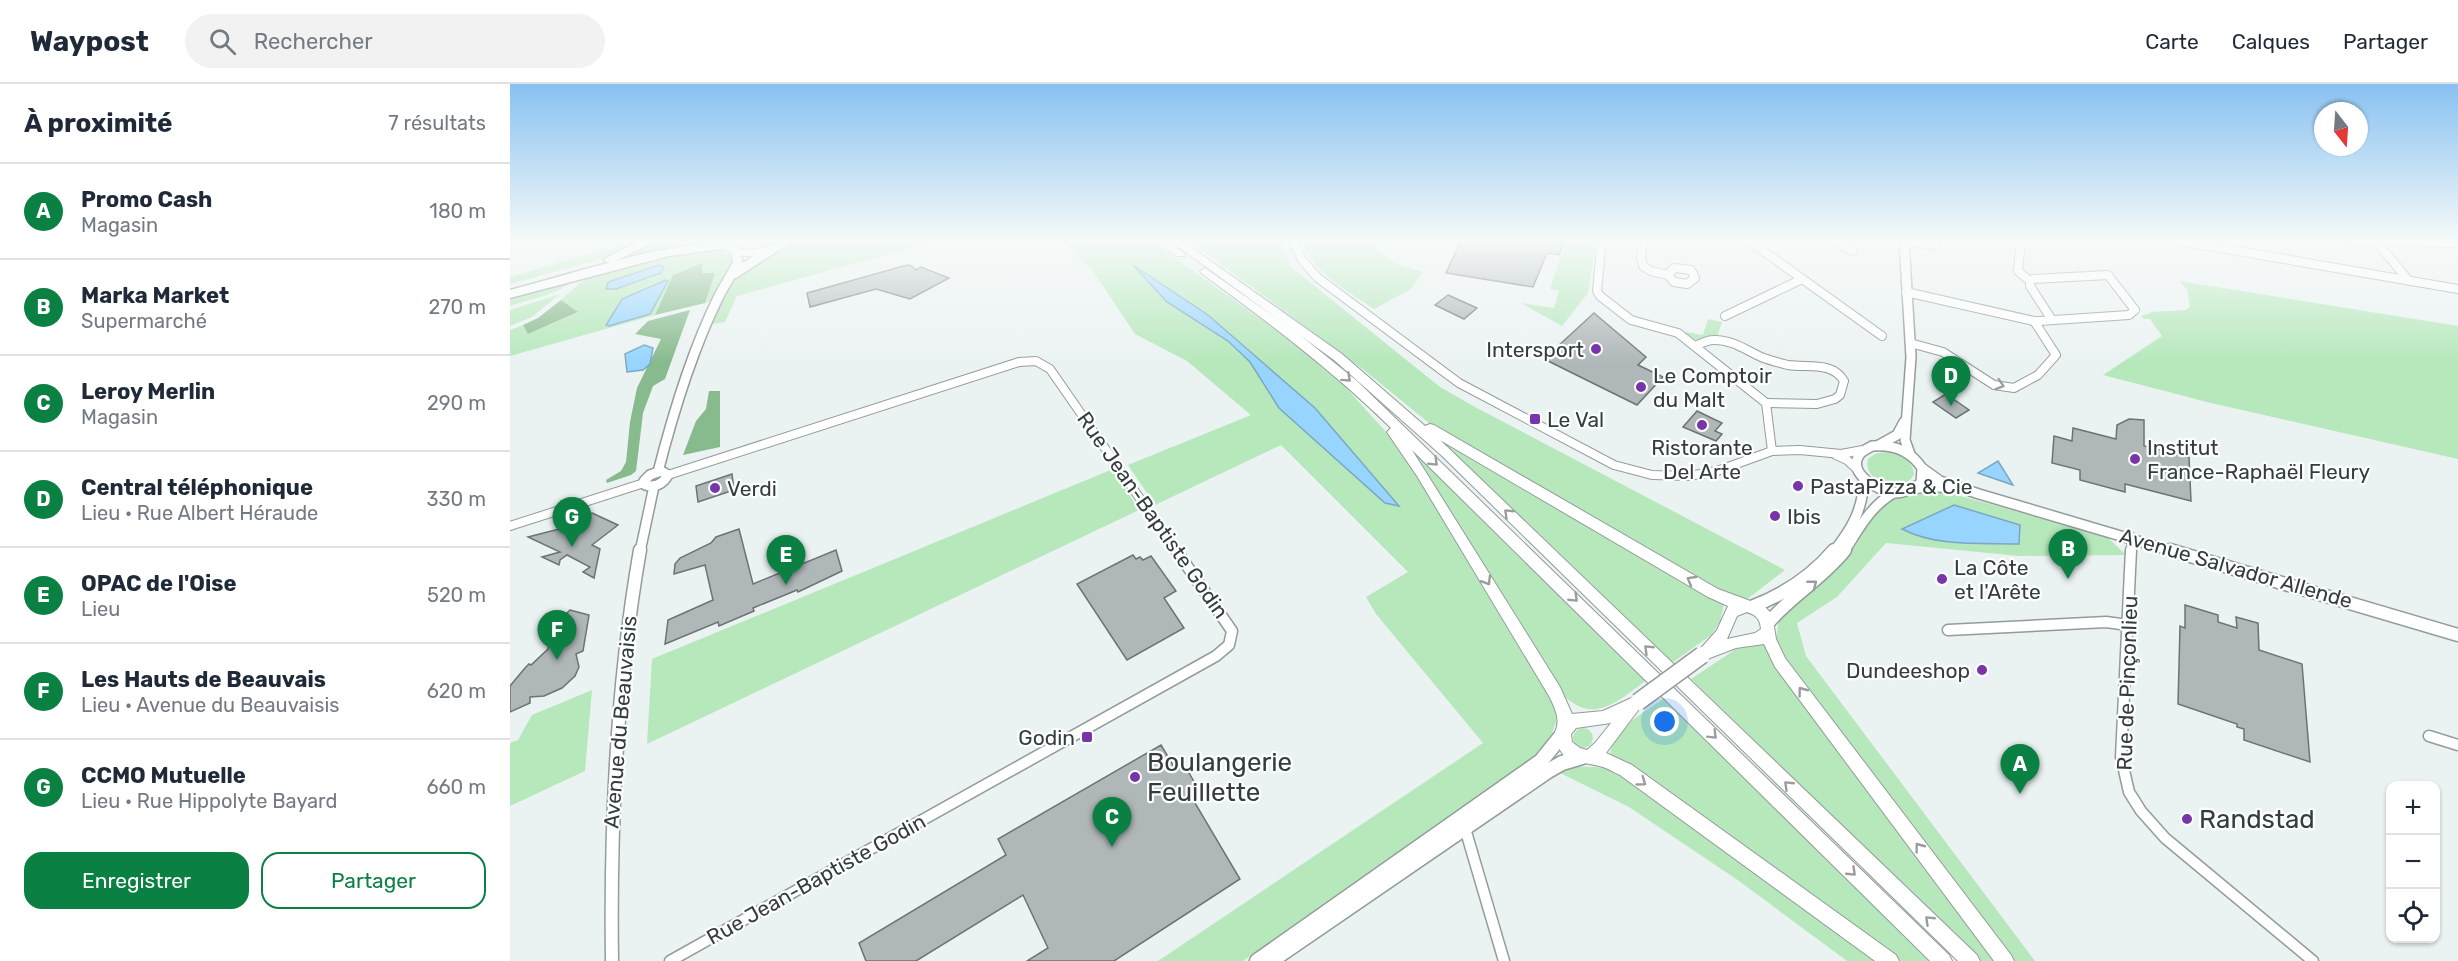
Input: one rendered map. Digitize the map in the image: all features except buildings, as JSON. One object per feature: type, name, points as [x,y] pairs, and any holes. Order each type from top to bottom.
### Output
[{"type":"highway","points":[[513,289],[539,281]]},
{"type":"highway","points":[[513,289],[543,281]]},
{"type":"highway","points":[[513,289],[548,281]]},
{"type":"main road","points":[[1218,281],[1366,388],[1446,452],[1971,961]]},
{"type":"main road","points":[[1234,281],[1300,328],[1366,388],[1943,961]]},
{"type":"main road","points":[[1366,388],[1450,441],[1720,597],[1764,614],[1780,662],[2005,961]]},
{"type":"main road","points":[[1366,388],[1434,493],[1559,700],[1564,711],[1567,749],[1610,762],[1626,770],[1890,961]]},
{"type":"main road","points":[[1257,961],[1463,822],[1553,767],[1599,752],[1617,724],[1638,702],[1702,655],[1719,639],[1731,612],[1747,606]]},
{"type":"main road","points":[[1728,621],[1734,633],[1748,639]]},
{"type":"main road","points":[[1702,655],[1730,643],[1761,638],[1768,627]]},
{"type":"main road","points":[[1271,961],[1463,822],[1541,761],[1575,720],[1605,718],[1638,702]]},
{"type":"main road","points":[[1589,720],[1602,729],[1604,744]]},
{"type":"street","points":[[510,526],[663,482],[682,388],[726,281]]},
{"type":"street","points":[[724,285],[729,281]]},
{"type":"street","points":[[1322,281],[1458,383],[1606,462],[1652,475],[1689,476],[1717,471],[1772,451],[1800,450],[1844,454],[1863,450],[1897,435],[1907,414]]},
{"type":"street","points":[[1598,281],[1597,291],[1600,296],[1631,320],[1674,331],[1766,403],[1815,404],[1833,400],[1840,394],[1843,378],[1833,370],[1814,365],[1790,365],[1760,357],[1745,347],[1720,341],[1712,340],[1695,346]]},
{"type":"street","points":[[1725,316],[1798,281]]},
{"type":"street","points":[[1801,281],[1882,336]]},
{"type":"street","points":[[1768,627],[1779,610],[1833,565],[1854,540],[1874,506],[1895,492],[1914,489],[1922,480],[1922,468],[1910,454],[1905,440],[1911,386],[1905,281]]},
{"type":"street","points":[[2030,281],[2030,286],[2052,320]]},
{"type":"street","points":[[1906,288],[2034,321],[2129,315],[2135,310],[2113,281]]},
{"type":"street","points":[[2409,281],[2458,289]]},
{"type":"street","points":[[1910,343],[1943,352],[1994,385],[2014,388],[2044,370],[2052,363],[2056,355],[2034,321]]},
{"type":"street","name":"Rue Jean-Baptiste Godin","points":[[663,473],[1019,363],[1041,362],[1056,378],[1232,631],[1229,645],[1216,656],[670,961]]},
{"type":"street","points":[[1766,403],[1772,451]]},
{"type":"street","points":[[1878,445],[1893,446],[1910,454]]},
{"type":"street","points":[[1747,606],[1783,593],[1811,572],[1838,545],[1862,509],[1865,493],[1857,459],[1863,450]]},
{"type":"street","points":[[1827,453],[1844,459],[1880,489],[1895,492]]},
{"type":"street","name":"Avenue Salvador Allende","points":[[1922,468],[1941,481],[1979,494],[2132,537],[2458,635]]},
{"type":"street","name":"Avenue du Beauvaisis","points":[[612,961],[610,855],[617,710],[629,608],[649,485]]},
{"type":"street","name":"Avenue Salvador Allende","points":[[1914,489],[1941,487],[1979,494]]},
{"type":"street","name":"Rue de Pinçonlieu","points":[[2132,537],[2121,767],[2131,798],[2144,817],[2165,838],[2313,961]]},
{"type":"street","points":[[1948,630],[2106,622],[2128,625]]},
{"type":"street","points":[[2429,736],[2458,745]]},
{"type":"street","points":[[1463,822],[1504,961]]},
{"type":"green space","points":[[572,281],[552,293],[510,306],[510,297]]},
{"type":"green space","points":[[670,281],[655,315],[510,356],[510,330],[523,325],[528,334],[577,313],[561,300],[581,282]]},
{"type":"green space","points":[[670,281],[712,281],[705,303],[655,315]]},
{"type":"green space","points":[[712,281],[722,281],[710,301],[705,303]]},
{"type":"green space","points":[[791,281],[737,296],[725,322],[711,324],[722,300],[734,282]]},
{"type":"green space","points":[[1100,281],[1207,281],[1287,338],[1346,388],[1408,456],[1558,707],[1547,750],[1243,961],[1158,961],[1483,743],[1376,614],[1366,597],[1408,572],[1281,445],[1155,505],[1128,465],[1251,415],[1187,361],[1135,334]]},
{"type":"green space","points":[[1243,281],[1308,281],[1440,387],[1785,570],[1746,600],[1726,595],[1435,428],[1364,370]]},
{"type":"green space","points":[[1333,281],[1417,281],[1411,289],[1374,309]]},
{"type":"green space","points":[[1553,281],[1590,281],[1588,293],[1562,326],[1521,303],[1554,308],[1559,291],[1550,289]]},
{"type":"green space","points":[[2180,281],[2458,326],[2458,459],[2211,403],[2103,375],[2162,336],[2150,319],[2144,319],[2141,316],[2152,312],[2186,310],[2190,307],[2187,290]]},
{"type":"green space","points":[[560,294],[532,317],[510,326],[510,310]]},
{"type":"green space","points":[[561,300],[578,312],[528,334],[523,325],[538,318]]},
{"type":"green space","points":[[690,310],[665,379],[653,386],[643,413],[636,471],[607,483],[606,480],[621,471],[626,462],[630,422],[637,388],[661,339],[635,334],[648,321]]},
{"type":"green space","points":[[1708,319],[1722,322],[1717,337],[1692,340],[1679,331],[1703,335]]},
{"type":"green space","points":[[709,391],[720,391],[720,447],[683,455],[696,421],[706,409]]},
{"type":"green space","points":[[1435,437],[1724,604],[1720,622],[1711,635],[1672,663]]},
{"type":"green space","points":[[1884,452],[1899,455],[1910,464],[1914,474],[1909,481],[1894,485],[1877,480],[1871,474],[1868,459]]},
{"type":"green space","points":[[1421,456],[1647,680],[1616,702],[1596,709],[1586,709],[1563,695],[1417,458]]},
{"type":"green space","points":[[1113,469],[1139,510],[647,744],[652,659]]},
{"type":"green space","points":[[1935,489],[2106,536],[2126,555],[2019,556],[1886,543],[1837,597],[1797,623],[1806,656],[2035,961],[2015,961],[1781,654],[1776,643],[1779,615],[1830,575],[1856,545],[1878,507],[1889,498]]},
{"type":"green space","points":[[1765,644],[2000,961],[1981,961],[1691,679],[1736,649]]},
{"type":"green space","points":[[592,690],[585,771],[510,806],[510,743],[518,740],[532,715]]},
{"type":"green space","points":[[1663,699],[1932,961],[1898,961],[1610,756],[1612,746],[1622,730]]},
{"type":"green space","points":[[1583,728],[1590,731],[1593,738],[1590,745],[1583,748],[1576,745],[1573,738],[1576,731]]},
{"type":"green space","points":[[1574,766],[1612,768],[1874,961],[1847,961],[1739,881],[1629,807],[1558,772]]},
{"type":"water","points":[[639,281],[616,289],[606,289],[608,282]]},
{"type":"water","points":[[668,281],[650,314],[606,325],[622,299]]},
{"type":"water","points":[[1148,281],[1157,281],[1208,315],[1315,408],[1399,506],[1385,503],[1279,408],[1250,362],[1228,341],[1167,302]]},
{"type":"water","points":[[644,345],[653,348],[650,364],[643,370],[627,372],[625,354]]},
{"type":"water","points":[[1998,461],[2013,485],[1978,473]]},
{"type":"water","points":[[1954,505],[2020,525],[2019,544],[1944,541],[1915,535],[1902,529]]},
{"type":"place","name":"Intersport","points":[[1596,349]]},
{"type":"place","name":"Le Comptoir du Malt","points":[[1641,387]]},
{"type":"place","name":"Central téléphonique","points":[[1951,406]]},
{"type":"place","name":"Le Val","points":[[1535,419]]},
{"type":"place","name":"Ristorante Del Arte","points":[[1702,425]]},
{"type":"place","name":"Institut France-Raphaël Fleury","points":[[2135,459]]},
{"type":"place","name":"PastaPizza & Cie","points":[[1798,486]]},
{"type":"place","name":"Verdi","points":[[715,488]]},
{"type":"place","name":"Ibis","points":[[1775,516]]},
{"type":"place","name":"CCMO Mutuelle","points":[[572,547]]},
{"type":"place","name":"La Côte et l'Arête","points":[[1942,579]]},
{"type":"place","name":"Marka Market","points":[[2068,579]]},
{"type":"place","name":"OPAC de l'Oise","points":[[786,585]]},
{"type":"place","name":"Les Hauts de Beauvais","points":[[557,660]]},
{"type":"place","name":"Dundeeshop","points":[[1982,670]]},
{"type":"place","name":"Godin","points":[[1087,737]]},
{"type":"place","name":"Boulangerie Feuillette","points":[[1135,777]]},
{"type":"place","name":"Promo Cash","points":[[2020,794]]},
{"type":"place","name":"Randstad","points":[[2187,819]]},
{"type":"place","name":"Leroy Merlin","points":[[1112,847]]}]
